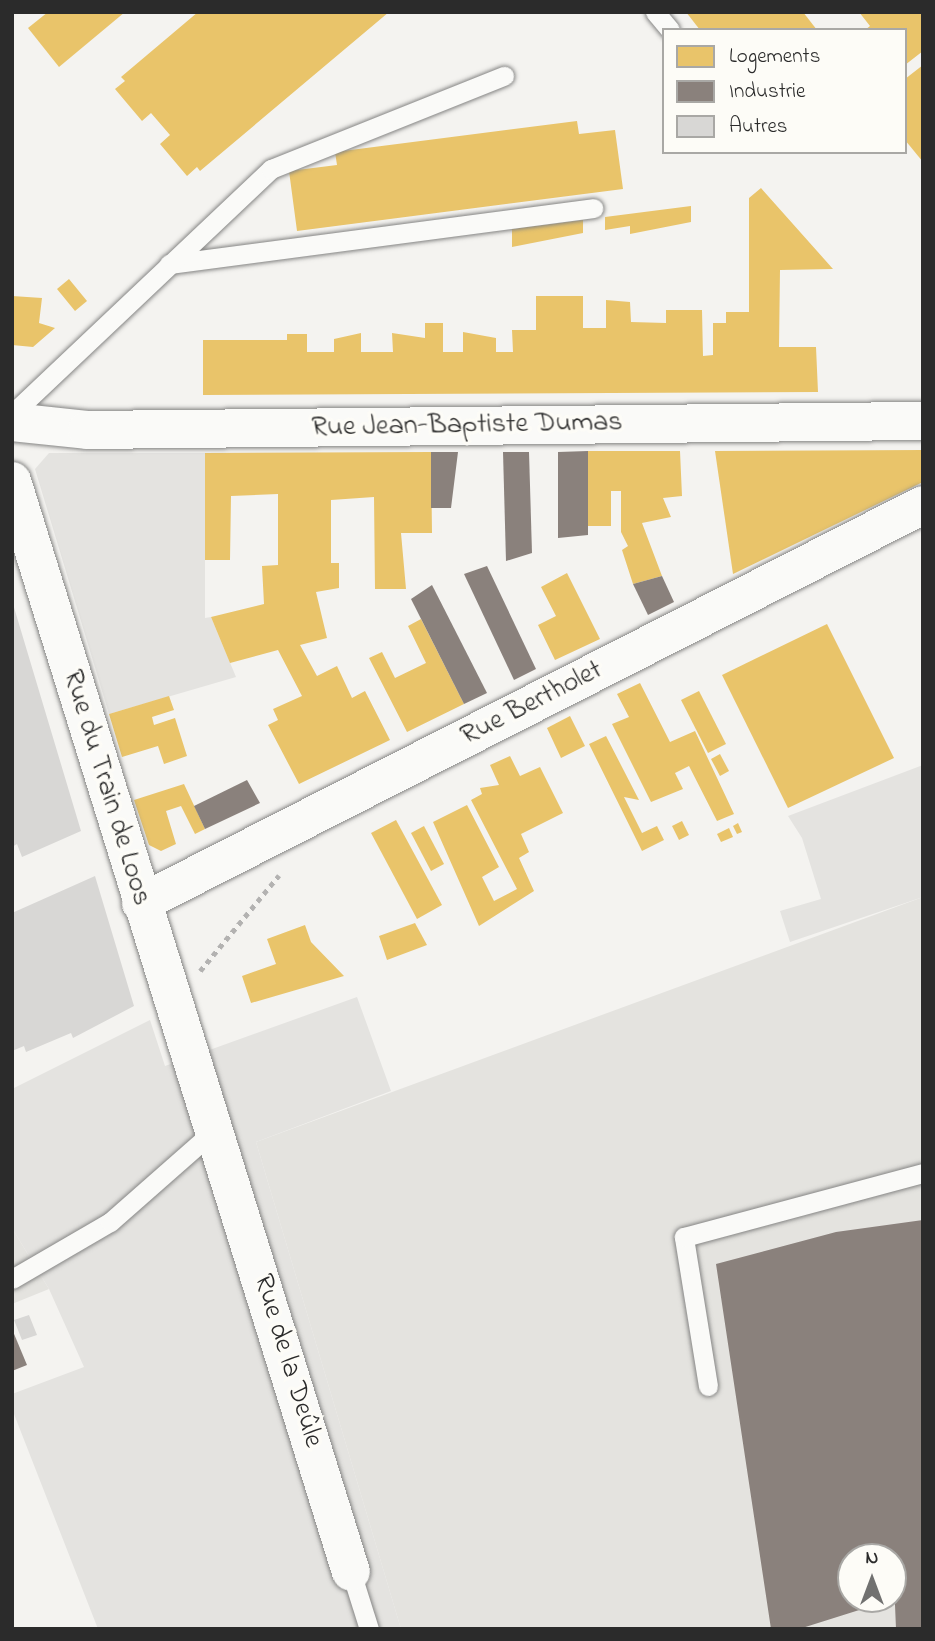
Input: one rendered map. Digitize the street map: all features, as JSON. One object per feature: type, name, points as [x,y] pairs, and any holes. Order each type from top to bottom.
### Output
[{"type":"street","name":"Rue Jean-Baptiste Dumas","points":[[12,422],[88,430],[923,421]]},
{"type":"street","name":"Rue du Train de Loos","points":[[12,481],[141,903],[205,1093]]},
{"type":"street","name":"Rue Bertholet","points":[[141,903],[923,505]]},
{"type":"street","name":"Rue de la Deûle","points":[[205,1093],[351,1572]]},
{"type":"lane","points":[[655,12],[668,28]]},
{"type":"lane","points":[[12,414],[271,169],[504,76]]},
{"type":"lane","points":[[169,264],[593,208]]},
{"type":"lane","points":[[12,1279],[110,1222],[216,1129]]},
{"type":"lane","points":[[708,1386],[684,1237],[923,1173]]},
{"type":"lane","name":"Rue de la Deûle","points":[[351,1572],[369,1629]]},
{"type":"path","points":[[174,1004],[286,867]]},
{"type":"shaded area","points":[[49,453],[205,453],[205,618],[211,617],[236,677],[109,714],[35,469]]},
{"type":"shaded area","points":[[923,765],[923,897],[790,942],[780,911],[821,899],[802,838],[788,816]]},
{"type":"shaded area","points":[[923,897],[923,1629],[401,1629],[256,1142]]},
{"type":"shaded area","points":[[357,997],[391,1091],[256,1142],[401,1629],[98,1629],[12,1409],[12,1394],[84,1367],[49,1289],[12,1228],[12,1089],[150,1020],[165,1066]]},
{"type":"shaded area","points":[[12,1228],[49,1289],[12,1304]]},
{"type":"building: Logements","points":[[48,12],[125,12],[59,67],[28,28]]},
{"type":"building: Logements","points":[[198,12],[389,12],[200,171],[197,167],[187,176],[160,144],[170,135],[151,113],[142,121],[115,89],[125,81],[121,77]]},
{"type":"building: Logements","points":[[686,12],[803,12],[815,28],[698,28]]},
{"type":"building: Logements","points":[[859,12],[923,12],[923,51],[907,63],[907,28],[868,28],[870,26]]},
{"type":"building: Logements","points":[[923,65],[923,162],[907,142],[907,77]]},
{"type":"building: Logements","points":[[577,121],[579,134],[615,130],[623,189],[297,231],[289,171],[337,165],[335,152]]},
{"type":"building: Logements","points":[[761,188],[833,269],[780,270],[779,347],[816,347],[818,392],[203,395],[203,340],[287,340],[287,334],[307,334],[307,352],[334,352],[334,339],[361,333],[361,352],[393,352],[392,333],[425,338],[425,323],[443,323],[443,352],[463,352],[463,332],[496,338],[496,352],[513,352],[512,330],[536,330],[536,296],[583,296],[583,328],[606,328],[606,300],[630,302],[631,322],[666,323],[666,310],[702,310],[703,356],[713,355],[713,323],[726,323],[726,312],[749,312],[749,198]]},
{"type":"building: Logements","points":[[691,206],[691,222],[630,234],[630,226],[605,230],[605,217]]},
{"type":"building: Logements","points":[[583,220],[583,233],[512,247],[512,229]]},
{"type":"building: Logements","points":[[69,279],[87,301],[75,311],[57,289]]},
{"type":"building: Logements","points":[[12,296],[42,298],[39,323],[55,328],[33,347],[12,345]]},
{"type":"building: Logements","points":[[923,450],[923,482],[733,574],[715,451]]},
{"type":"building: Logements","points":[[588,451],[680,451],[682,496],[663,498],[671,517],[642,523],[662,576],[633,584],[622,550],[628,546],[621,532],[621,491],[611,491],[611,526],[588,526]]},
{"type":"building: Logements","points":[[431,452],[432,533],[401,533],[406,589],[375,589],[374,497],[331,500],[331,563],[339,563],[339,588],[316,592],[327,638],[300,645],[317,676],[337,666],[352,698],[365,691],[390,740],[299,784],[268,725],[278,720],[273,709],[302,696],[278,650],[230,663],[211,617],[264,604],[262,566],[278,565],[278,494],[231,496],[230,560],[205,560],[205,453]]},
{"type":"building: Logements","points":[[567,573],[600,639],[555,660],[538,625],[556,616],[541,587]]},
{"type":"building: Logements","points":[[421,619],[464,704],[407,732],[369,658],[382,652],[395,678],[426,663],[408,626]]},
{"type":"building: Logements","points":[[827,624],[894,758],[788,808],[722,675]]},
{"type":"building: Logements","points":[[640,683],[670,742],[695,731],[734,814],[717,821],[689,766],[675,773],[683,789],[651,802],[612,724],[629,717],[617,694]]},
{"type":"building: Logements","points":[[699,691],[726,744],[708,753],[681,700]]},
{"type":"building: Logements","points":[[169,696],[174,710],[152,717],[154,725],[175,718],[187,756],[164,764],[158,746],[122,757],[109,714]]},
{"type":"building: Logements","points":[[570,716],[585,746],[561,758],[547,728]]},
{"type":"building: Logements","points":[[606,736],[639,800],[624,797],[642,833],[657,826],[664,840],[642,851],[589,744]]},
{"type":"building: Logements","points":[[720,754],[729,771],[720,776],[711,759]]},
{"type":"building: Logements","points":[[510,756],[520,776],[540,767],[563,813],[521,834],[529,852],[519,858],[534,891],[479,926],[433,822],[467,805],[499,867],[482,877],[494,901],[517,889],[471,800],[482,794],[480,788],[499,785],[490,765]]},
{"type":"building: Logements","points":[[184,784],[205,829],[195,834],[181,806],[166,811],[176,844],[161,851],[149,845],[134,800]]},
{"type":"building: Logements","points":[[396,820],[442,905],[417,919],[371,833]]},
{"type":"building: Logements","points":[[682,821],[689,835],[679,840],[672,826]]},
{"type":"building: Logements","points":[[738,823],[742,832],[737,834],[733,826]]},
{"type":"building: Logements","points":[[424,826],[444,864],[431,871],[411,833]]},
{"type":"building: Logements","points":[[729,828],[733,837],[721,842],[717,834]]},
{"type":"building: Logements","points":[[415,923],[427,945],[387,960],[379,936]]},
{"type":"building: Logements","points":[[305,925],[311,942],[344,976],[251,1003],[242,976],[276,964],[267,939]]},
{"type":"building: Industrie","points":[[588,451],[588,535],[558,538],[558,452]]},
{"type":"building: Industrie","points":[[431,452],[458,452],[451,508],[431,508]]},
{"type":"building: Industrie","points":[[503,452],[529,452],[532,553],[506,561]]},
{"type":"building: Industrie","points":[[487,566],[536,669],[514,680],[464,574]]},
{"type":"building: Industrie","points":[[662,576],[674,602],[648,615],[633,584]]},
{"type":"building: Industrie","points":[[432,585],[487,693],[464,704],[411,599]]},
{"type":"building: Industrie","points":[[247,780],[260,803],[205,829],[194,806]]},
{"type":"building: Industrie","points":[[923,1220],[923,1629],[896,1629],[895,1613],[907,1613],[907,1543],[837,1543],[837,1613],[850,1613],[799,1629],[771,1629],[716,1264],[836,1232]]},
{"type":"building: Industrie","points":[[12,1329],[27,1365],[12,1371]]},
{"type":"building: Autres","points":[[13,604],[81,831],[22,857],[17,844],[12,847]]},
{"type":"building: Autres","points":[[95,876],[134,1006],[73,1038],[71,1033],[26,1052],[24,1046],[12,1051],[12,913]]},
{"type":"building: Autres","points":[[29,1315],[37,1335],[22,1340],[14,1320]]}]
